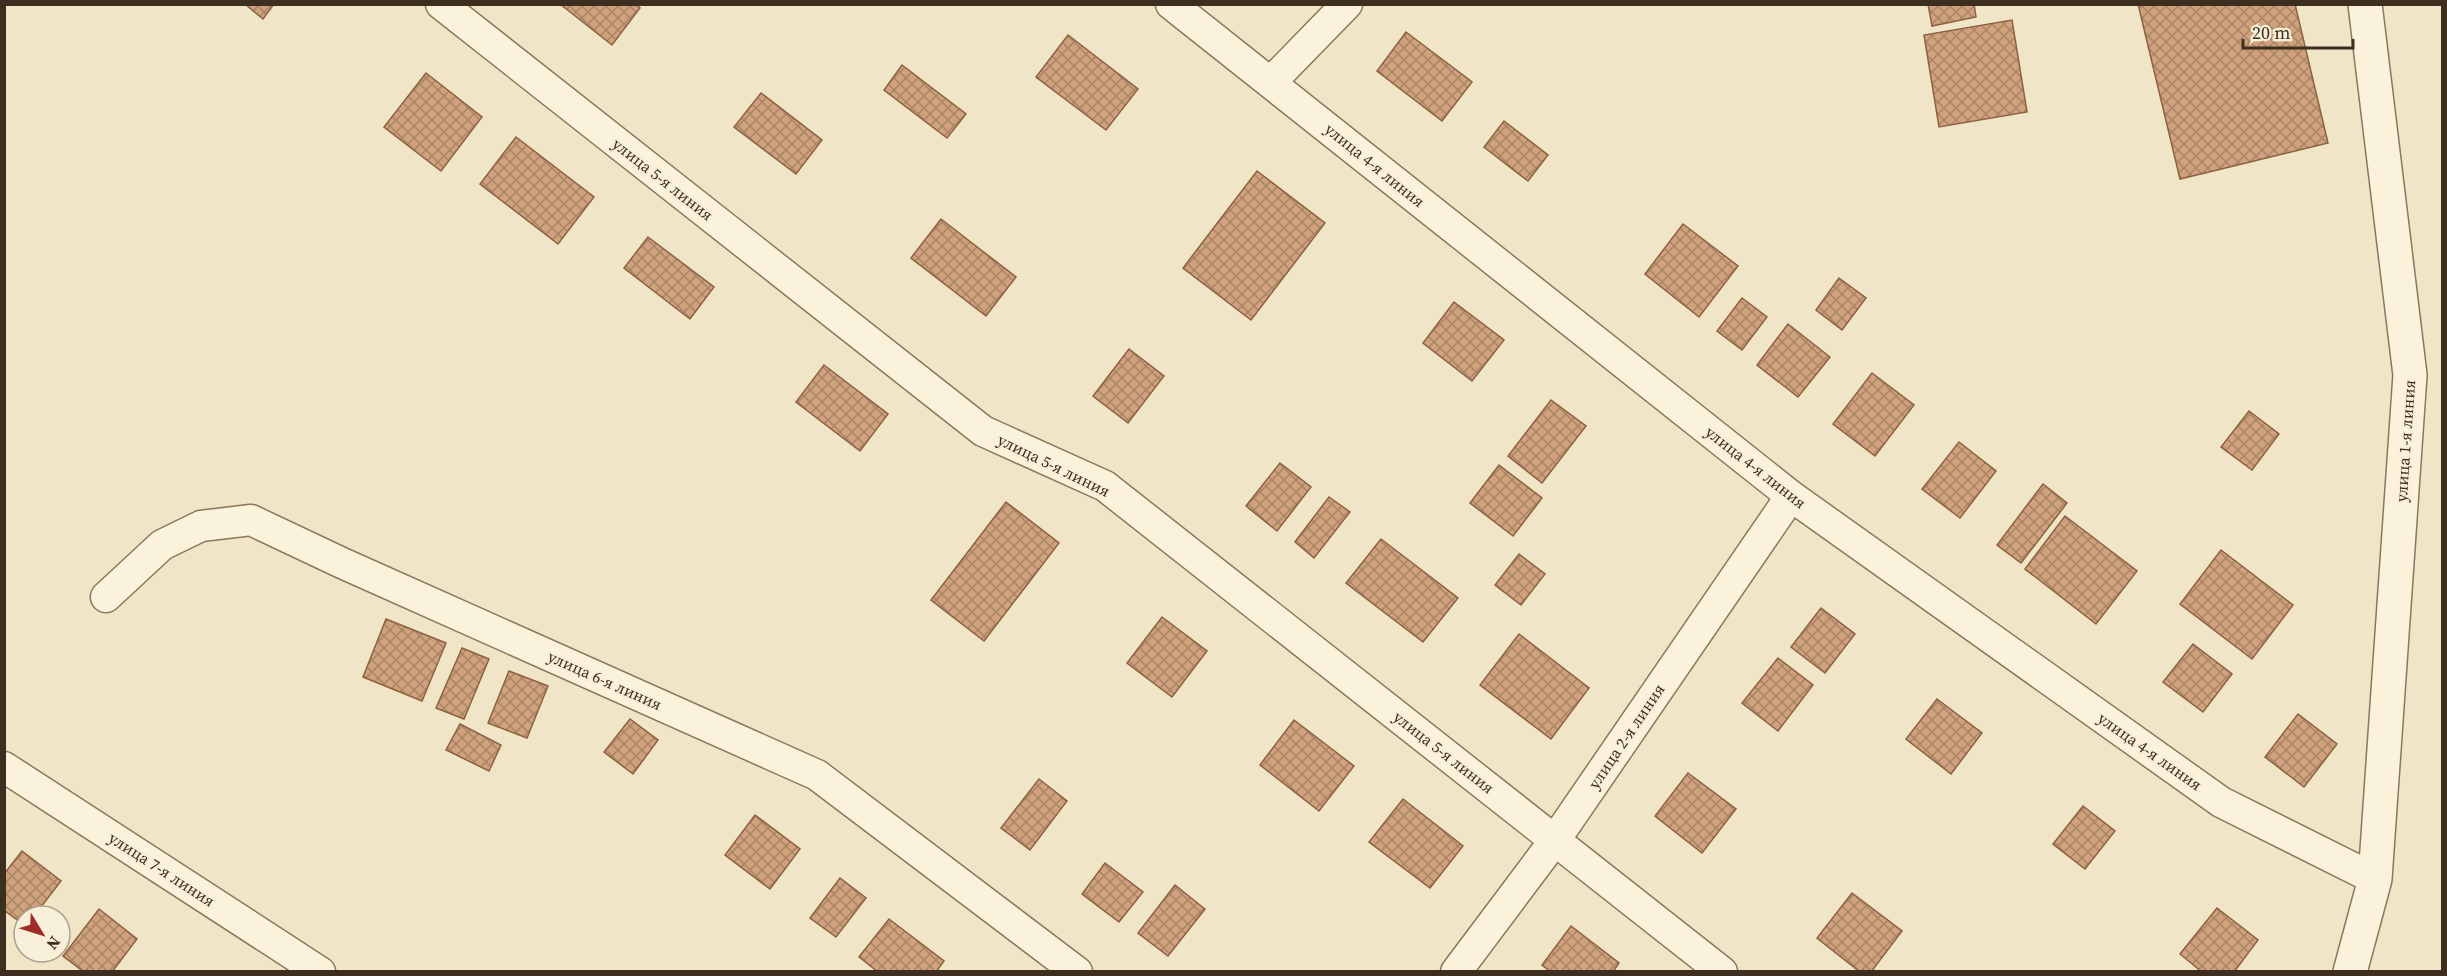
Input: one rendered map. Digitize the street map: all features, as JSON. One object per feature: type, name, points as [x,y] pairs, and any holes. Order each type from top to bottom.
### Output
[{"type":"street","name":"улица 5-я линия","points":[[441,4],[983,431],[1105,486],[1722,972]]},
{"type":"street","name":"улица 4-я линия","points":[[1171,4],[1791,496],[2221,802],[2375,879]]},
{"type":"street","points":[[1271,82],[1347,4]]},
{"type":"street","name":"улица 1-я линия","points":[[2350,972],[2375,879],[2410,375],[2364,4]]},
{"type":"street","name":"улица 2-я линия","points":[[1456,972],[1555,840],[1791,496]]},
{"type":"street","name":"улица 6-я линия","points":[[106,597],[162,545],[201,526],[251,520],[342,564],[817,775],[1077,972]]},
{"type":"street","name":"улица 7-я линия","points":[[4,767],[320,972]]},
{"type":"building","points":[[245,4],[274,4],[263,19]]},
{"type":"building","points":[[560,4],[635,4],[640,8],[612,45]]},
{"type":"building","points":[[1928,4],[1974,4],[1976,17],[1932,26]]},
{"type":"building","points":[[2138,4],[2295,4],[2328,143],[2180,179]]},
{"type":"building","points":[[2012,20],[2027,112],[1939,127],[1924,35]]},
{"type":"building","points":[[1406,32],[1472,82],[1442,121],[1377,71]]},
{"type":"building","points":[[1068,35],[1138,89],[1106,130],[1036,77]]},
{"type":"building","points":[[902,65],[966,114],[947,138],[884,90]]},
{"type":"building","points":[[426,73],[482,117],[441,171],[384,127]]},
{"type":"building","points":[[761,93],[822,140],[796,174],[734,127]]},
{"type":"building","points":[[1504,121],[1548,155],[1528,181],[1484,147]]},
{"type":"building","points":[[516,137],[594,197],[558,244],[480,184]]},
{"type":"building","points":[[1257,171],[1325,223],[1251,320],[1183,268]]},
{"type":"building","points":[[941,219],[1016,277],[986,316],[911,258]]},
{"type":"building","points":[[1683,224],[1738,266],[1699,317],[1645,274]]},
{"type":"building","points":[[648,237],[714,287],[690,319],[624,268]]},
{"type":"building","points":[[1839,278],[1866,298],[1842,330],[1816,310]]},
{"type":"building","points":[[1742,298],[1767,317],[1742,350],[1717,331]]},
{"type":"building","points":[[1454,302],[1504,340],[1472,381],[1423,343]]},
{"type":"building","points":[[1788,324],[1830,357],[1798,397],[1757,365]]},
{"type":"building","points":[[1129,349],[1164,376],[1128,423],[1093,396]]},
{"type":"building","points":[[824,365],[888,414],[860,451],[796,402]]},
{"type":"building","points":[[1872,373],[1914,405],[1875,456],[1833,424]]},
{"type":"building","points":[[1551,400],[1586,426],[1542,483],[1508,456]]},
{"type":"building","points":[[2249,411],[2279,434],[2252,470],[2221,447]]},
{"type":"building","points":[[1959,442],[1996,471],[1960,518],[1922,489]]},
{"type":"building","points":[[1280,463],[1311,487],[1277,531],[1246,506]]},
{"type":"building","points":[[1499,465],[1542,498],[1513,536],[1470,503]]},
{"type":"building","points":[[2043,484],[2067,503],[2021,563],[1997,545]]},
{"type":"building","points":[[1329,497],[1350,512],[1314,558],[1295,542]]},
{"type":"building","points":[[1006,502],[1059,543],[984,641],[931,600]]},
{"type":"building","points":[[2065,516],[2137,571],[2096,624],[2025,569]]},
{"type":"building","points":[[1381,539],[1458,598],[1423,642],[1346,583]]},
{"type":"building","points":[[2221,550],[2293,605],[2252,659],[2180,604]]},
{"type":"building","points":[[1519,554],[1545,574],[1521,605],[1495,585]]},
{"type":"building","points":[[1821,608],[1855,634],[1825,673],[1791,647]]},
{"type":"building","points":[[1162,617],[1207,651],[1172,697],[1127,663]]},
{"type":"building","points":[[386,619],[446,643],[422,701],[363,677]]},
{"type":"building","points":[[1519,634],[1589,688],[1551,739],[1480,685]]},
{"type":"building","points":[[2193,644],[2232,674],[2203,712],[2163,682]]},
{"type":"building","points":[[462,648],[489,659],[464,719],[436,708]]},
{"type":"building","points":[[1778,658],[1813,685],[1778,731],[1742,703]]},
{"type":"building","points":[[509,671],[548,686],[527,738],[488,723]]},
{"type":"building","points":[[1937,699],[1982,733],[1951,774],[1906,739]]},
{"type":"building","points":[[2298,714],[2337,744],[2304,787],[2265,757]]},
{"type":"building","points":[[630,719],[658,740],[633,774],[604,752]]},
{"type":"building","points":[[1294,720],[1354,766],[1319,811],[1260,765]]},
{"type":"building","points":[[460,724],[501,745],[489,771],[446,750]]},
{"type":"building","points":[[1688,773],[1736,809],[1702,853],[1655,816]]},
{"type":"building","points":[[1039,779],[1067,801],[1030,850],[1001,828]]},
{"type":"building","points":[[1403,799],[1463,846],[1430,888],[1369,842]]},
{"type":"building","points":[[2083,806],[2115,831],[2085,869],[2053,844]]},
{"type":"building","points":[[755,815],[800,849],[770,889],[725,855]]},
{"type":"building","points":[[22,851],[61,881],[43,904],[12,904],[12,916],[4,910],[4,874]]},
{"type":"building","points":[[1105,863],[1143,892],[1119,922],[1082,894]]},
{"type":"building","points":[[840,878],[866,898],[836,937],[810,918]]},
{"type":"building","points":[[1175,885],[1205,909],[1168,956],[1138,933]]},
{"type":"building","points":[[1852,893],[1902,931],[1871,972],[1860,972],[1817,938]]},
{"type":"building","points":[[2217,908],[2258,940],[2234,972],[2202,972],[2180,954]]},
{"type":"building","points":[[99,909],[137,939],[112,972],[84,972],[72,963],[72,944]]},
{"type":"building","points":[[889,919],[944,961],[936,972],[878,972],[859,957]]},
{"type":"building","points":[[1571,926],[1619,963],[1613,972],[1551,972],[1542,965]]}]
